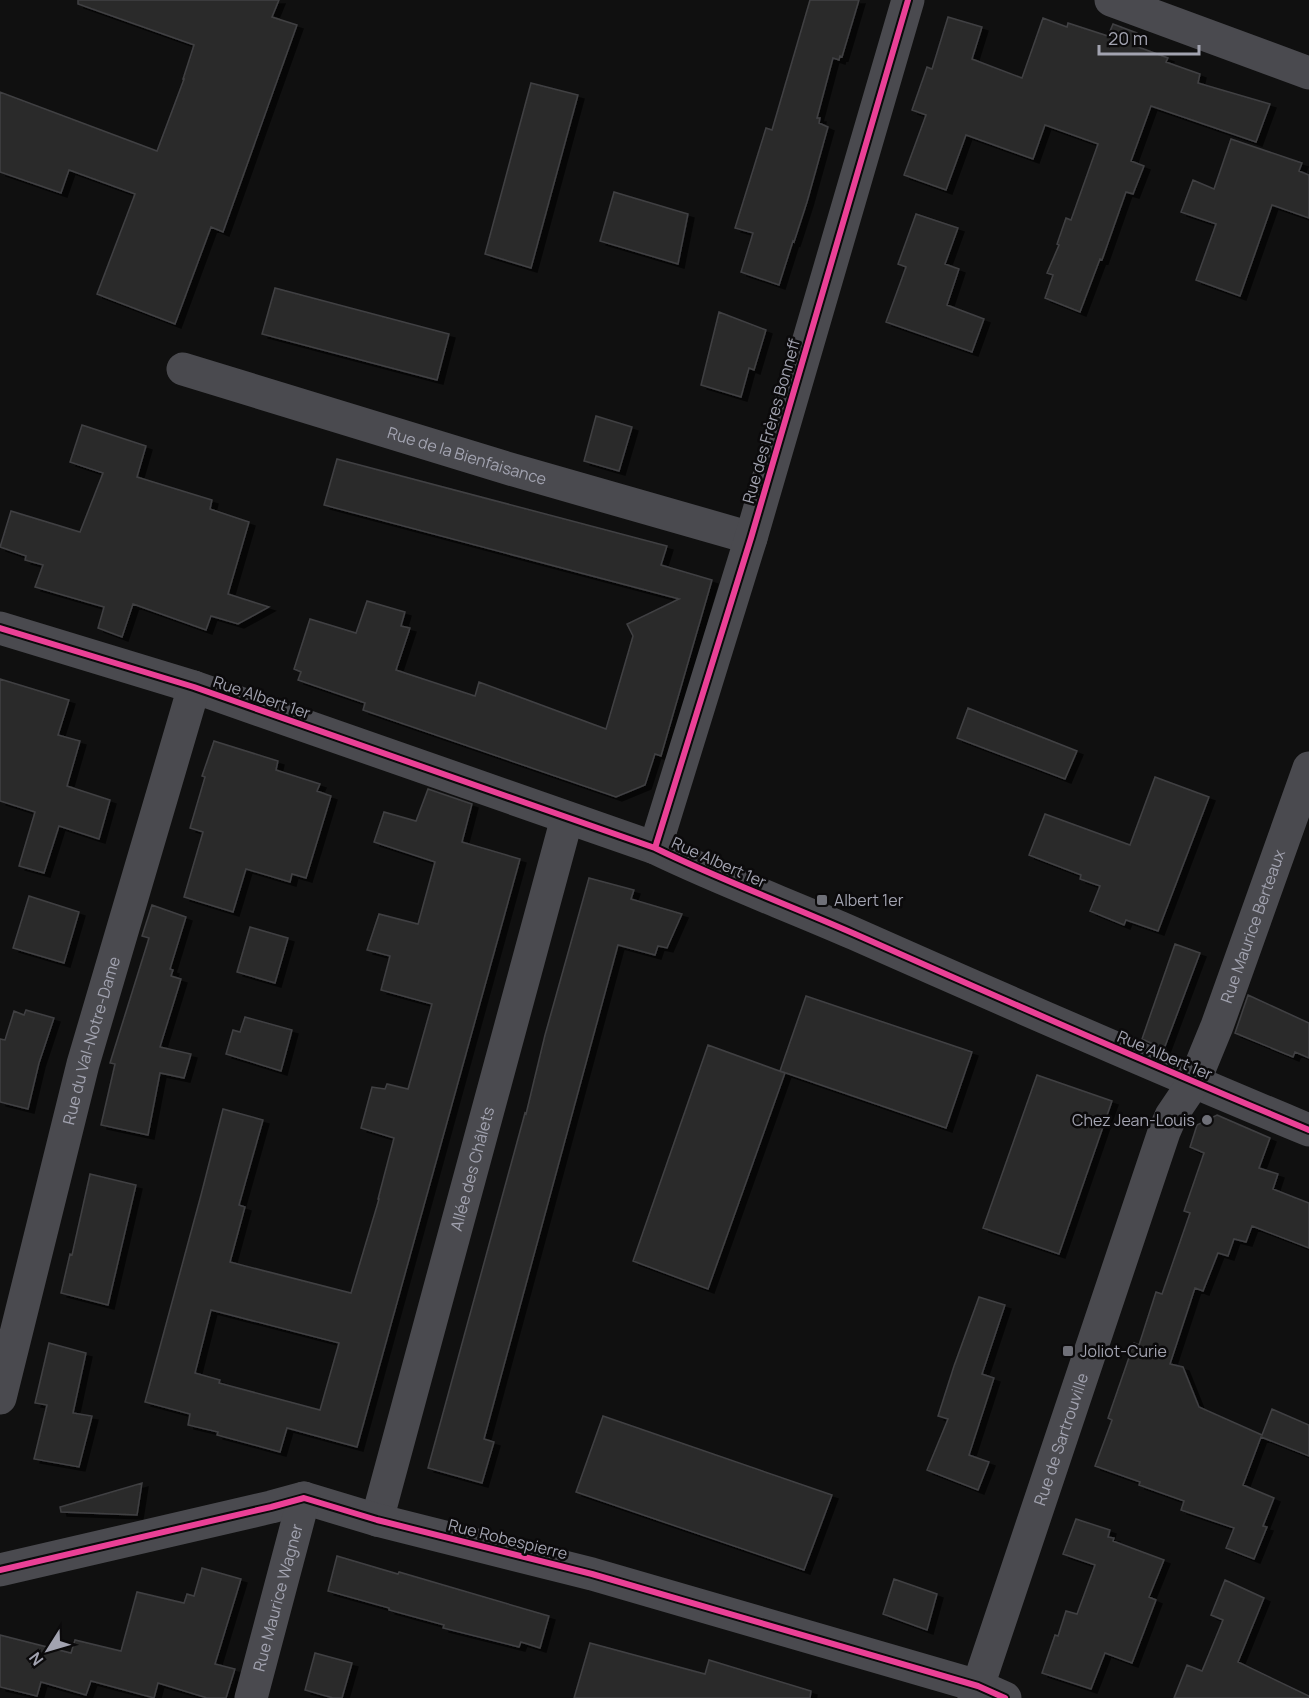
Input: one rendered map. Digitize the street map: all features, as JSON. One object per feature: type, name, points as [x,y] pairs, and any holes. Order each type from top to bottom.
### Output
[{"type":"street","name":"Rue des Frères Bonneff","points":[[656,848],[751,538],[908,0]]},
{"type":"street","points":[[1111,0],[1309,73]]},
{"type":"street","name":"Rue de la Bienfaisance","points":[[183,369],[510,469],[751,538]]},
{"type":"street","name":"Rue Albert 1er","points":[[0,628],[194,687],[656,848],[702,871],[1309,1130]]},
{"type":"street","name":"Rue du Val-Notre-Dame","points":[[0,1394],[83,1064],[194,687]]},
{"type":"street","name":"Rue Maurice Berteaux","points":[[1194,1082],[1217,1026],[1309,768]]},
{"type":"street","name":"Allée des Châlets","points":[[377,1520],[567,818]]},
{"type":"street","name":"Rue de Sartrouville","points":[[985,1694],[1164,1132],[1171,1116],[1194,1082]]},
{"type":"street","points":[[0,1570],[304,1498]]},
{"type":"street","name":"Rue Robespierre","points":[[304,1498],[377,1520],[592,1574],[985,1694]]},
{"type":"street","name":"Rue Maurice Wagner","points":[[251,1698],[304,1498]]},
{"type":"building","points":[[78,0],[279,0],[272,17],[297,25],[223,232],[211,227],[175,324],[97,294],[135,194],[69,170],[61,193],[0,172],[0,92],[157,151],[194,45],[78,4]]},
{"type":"building","points":[[810,0],[859,0],[842,57],[840,56],[839,60],[833,58],[817,118],[820,118],[819,123],[828,127],[807,202],[779,285],[741,272],[753,233],[735,228],[766,128],[772,130]]},
{"type":"building","points":[[948,17],[982,27],[972,59],[1022,78],[1043,18],[1067,27],[1068,23],[1108,36],[1113,24],[1137,33],[1133,45],[1168,58],[1166,62],[1200,74],[1198,83],[1270,104],[1256,142],[1151,106],[1131,161],[1144,166],[1133,194],[1126,192],[1102,260],[1100,259],[1080,312],[1045,298],[1053,275],[1047,273],[1059,245],[1057,244],[1066,218],[1071,220],[1098,144],[1045,125],[1033,159],[966,135],[946,190],[904,175],[926,115],[912,110],[927,67],[932,69]]},
{"type":"building","points":[[531,83],[578,95],[531,268],[485,254]]},
{"type":"building","points":[[1231,139],[1302,163],[1299,171],[1309,175],[1309,218],[1272,205],[1240,296],[1196,280],[1216,224],[1181,212],[1193,180],[1214,189]]},
{"type":"building","points":[[614,192],[688,214],[678,264],[600,241]]},
{"type":"building","points":[[916,214],[958,228],[945,264],[959,269],[947,305],[984,319],[972,352],[886,322],[906,267],[898,264]]},
{"type":"building","points":[[275,288],[449,334],[437,380],[262,334]]},
{"type":"building","points":[[719,312],[766,330],[754,370],[749,368],[741,397],[701,385]]},
{"type":"building","points":[[596,416],[632,427],[619,471],[584,461]]},
{"type":"building","points":[[82,425],[146,446],[137,477],[212,500],[210,509],[249,522],[228,594],[269,607],[238,624],[211,616],[206,630],[133,604],[122,637],[98,628],[104,607],[35,587],[43,565],[25,560],[26,556],[0,547],[11,511],[80,532],[103,473],[70,462]]},
{"type":"building","points":[[337,459],[667,546],[661,565],[712,580],[661,756],[655,754],[645,785],[616,797],[363,710],[365,703],[298,680],[301,672],[294,669],[310,619],[356,633],[367,601],[405,612],[401,626],[410,628],[396,670],[475,696],[479,682],[606,729],[633,636],[627,624],[679,599],[324,505]]},
{"type":"building","points":[[0,679],[69,700],[58,735],[80,741],[67,786],[110,800],[99,839],[59,826],[44,873],[19,866],[35,812],[0,801]]},
{"type":"building","points":[[968,708],[1077,751],[1065,779],[957,738]]},
{"type":"building","points":[[214,741],[278,761],[276,770],[320,784],[317,791],[331,796],[306,878],[292,874],[290,882],[246,869],[233,912],[184,897],[203,832],[190,828],[205,777],[202,776]]},
{"type":"building","points":[[1155,777],[1209,797],[1158,931],[1126,920],[1124,925],[1090,911],[1100,886],[1080,879],[1081,875],[1029,855],[1045,814],[1130,845]]},
{"type":"building","points":[[428,789],[472,804],[462,842],[520,859],[357,1447],[287,1428],[280,1452],[188,1425],[190,1414],[145,1402],[223,1109],[263,1120],[239,1205],[245,1207],[230,1262],[351,1293],[379,1199],[394,1138],[361,1128],[372,1087],[385,1089],[387,1084],[408,1089],[432,1004],[381,990],[390,956],[367,950],[379,914],[418,924],[435,862],[374,842],[384,812],[416,821]],"holes":[[[211,1310],[339,1343],[320,1410],[219,1383],[220,1380],[195,1373]]]},
{"type":"building","points":[[589,878],[634,890],[631,899],[682,914],[667,948],[658,946],[655,955],[618,945],[484,1439],[494,1442],[482,1483],[428,1468]]},
{"type":"building","points":[[29,896],[79,912],[64,963],[13,948]]},
{"type":"building","points":[[152,905],[186,917],[170,969],[173,970],[171,976],[181,979],[160,1047],[191,1054],[184,1078],[160,1073],[148,1135],[101,1125],[115,1064],[110,1063],[149,938],[142,936]]},
{"type":"building","points":[[250,927],[288,938],[275,983],[237,972]]},
{"type":"building","points":[[1175,944],[1200,953],[1164,1049],[1142,1039]]},
{"type":"building","points":[[1248,995],[1309,1023],[1309,1058],[1295,1052],[1293,1057],[1235,1033]]},
{"type":"building","points":[[806,996],[972,1052],[946,1128],[780,1071]]},
{"type":"building","points":[[26,1010],[54,1018],[39,1063],[28,1109],[0,1102],[0,1039],[5,1040],[14,1011],[24,1015]]},
{"type":"building","points":[[245,1017],[292,1030],[281,1071],[226,1054],[233,1030],[240,1032]]},
{"type":"building","points":[[708,1045],[785,1073],[708,1289],[633,1261]]},
{"type":"building","points":[[1037,1075],[1112,1101],[1059,1254],[983,1228]]},
{"type":"building","points":[[1217,1115],[1270,1138],[1259,1168],[1278,1174],[1273,1189],[1309,1203],[1309,1248],[1252,1226],[1246,1242],[1234,1239],[1228,1256],[1218,1253],[1203,1291],[1195,1288],[1170,1364],[1183,1367],[1199,1407],[1262,1435],[1272,1409],[1309,1425],[1309,1456],[1261,1437],[1243,1485],[1274,1498],[1263,1526],[1267,1527],[1254,1559],[1226,1548],[1234,1528],[1181,1510],[1184,1501],[1095,1466],[1112,1420],[1108,1418],[1134,1343],[1139,1345],[1156,1292],[1162,1294],[1190,1213],[1184,1211],[1204,1153],[1190,1147],[1197,1125]]},
{"type":"building","points":[[90,1174],[136,1185],[108,1305],[61,1293]]},
{"type":"building","points":[[979,1297],[1005,1305],[982,1374],[994,1378],[969,1455],[989,1462],[978,1490],[927,1470],[948,1419],[938,1416]]},
{"type":"building","points":[[49,1343],[86,1353],[73,1413],[92,1416],[79,1467],[34,1459],[47,1405],[35,1403]]},
{"type":"building","points":[[603,1416],[832,1495],[804,1570],[576,1492]]},
{"type":"building","points":[[142,1483],[137,1515],[61,1512],[60,1507]]},
{"type":"building","points":[[1076,1519],[1110,1530],[1108,1537],[1114,1538],[1113,1541],[1164,1560],[1149,1597],[1156,1600],[1132,1663],[1105,1653],[1091,1689],[1042,1673],[1066,1611],[1077,1614],[1095,1565],[1063,1554]]},
{"type":"building","points":[[337,1556],[549,1616],[540,1648],[521,1642],[519,1647],[443,1628],[444,1625],[328,1591]]},
{"type":"building","points":[[202,1568],[241,1579],[215,1664],[235,1669],[226,1698],[207,1698],[158,1683],[154,1698],[91,1681],[86,1695],[41,1682],[37,1696],[0,1687],[0,1635],[71,1653],[75,1640],[121,1651],[137,1592],[184,1603],[187,1594],[194,1596]]},
{"type":"building","points":[[894,1579],[937,1594],[927,1630],[883,1614]]},
{"type":"building","points":[[1225,1580],[1264,1598],[1238,1662],[1309,1698],[1174,1698],[1187,1665],[1202,1671],[1223,1620],[1211,1615]]},
{"type":"building","points":[[590,1643],[705,1674],[709,1660],[811,1691],[810,1698],[574,1698]]},
{"type":"building","points":[[315,1653],[352,1663],[342,1698],[333,1698],[305,1690]]},
{"type":"cycle path","points":[[655,848],[751,538],[908,0]]},
{"type":"cycle path","points":[[0,628],[194,687],[655,848],[1309,1130]]},
{"type":"cycle path","points":[[0,1570],[304,1498],[377,1520],[592,1574],[978,1686],[1005,1698]]},
{"type":"place","name":"Albert 1er","points":[[822,900]]},
{"type":"place","name":"Chez Jean-Louis","points":[[1207,1120]]},
{"type":"place","name":"Joliot-Curie","points":[[1068,1351]]}]
